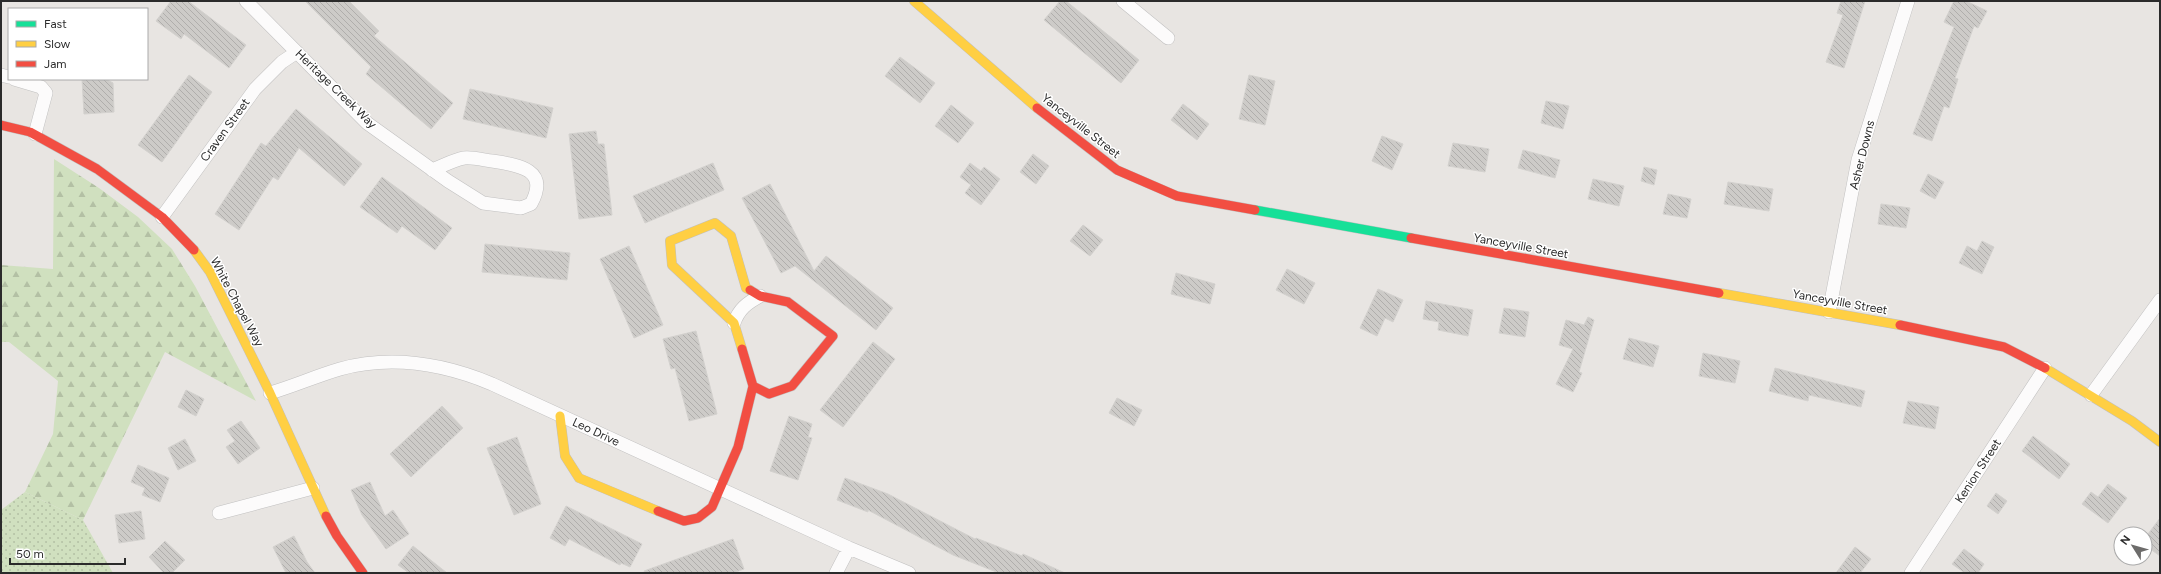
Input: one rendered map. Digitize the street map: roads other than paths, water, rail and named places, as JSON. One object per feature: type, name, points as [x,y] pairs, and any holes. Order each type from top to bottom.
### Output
[{"type":"street","name":"Heritage Creek Way","points":[[246,1],[367,123],[432,170],[483,203],[521,208],[531,204],[536,196],[536,178],[529,169],[519,165],[466,158],[432,170]]},
{"type":"street","name":"Yanceyville Street","points":[[914,1],[1044,114],[1101,159],[1117,170],[1177,196],[1829,312],[1944,333],[2004,347],[2045,368],[2091,395],[2160,442]]},
{"type":"street","points":[[1123,1],[1168,38]]},
{"type":"street","name":"Asher Downs","points":[[1829,312],[1858,160],[1908,1]]},
{"type":"street","name":"Craven Street","points":[[162,217],[256,89],[282,62],[297,52]]},
{"type":"street","points":[[17,80],[41,87],[46,93],[35,134]]},
{"type":"street","name":"White Chapel Way","points":[[1,126],[35,134],[97,169],[162,217],[195,251],[210,272],[337,536],[363,573]]},
{"type":"street","points":[[560,416],[563,453],[568,467],[579,478],[684,521],[698,518],[712,507],[738,447],[753,386],[734,323],[672,266],[670,241],[715,223],[731,236],[746,288],[760,296],[788,302],[833,336],[792,386],[769,394],[753,386]]},
{"type":"street","points":[[734,323],[738,312],[747,303],[760,296]]},
{"type":"street","points":[[2091,395],[2160,300]]},
{"type":"street","name":"Leo Drive","points":[[270,394],[340,369],[367,364],[406,363],[451,369],[473,376],[849,548],[909,573]]},
{"type":"street","name":"Kenion Street","points":[[1911,573],[2045,368]]},
{"type":"street","points":[[219,514],[313,488]]},
{"type":"street","points":[[836,573],[849,548]]}]
